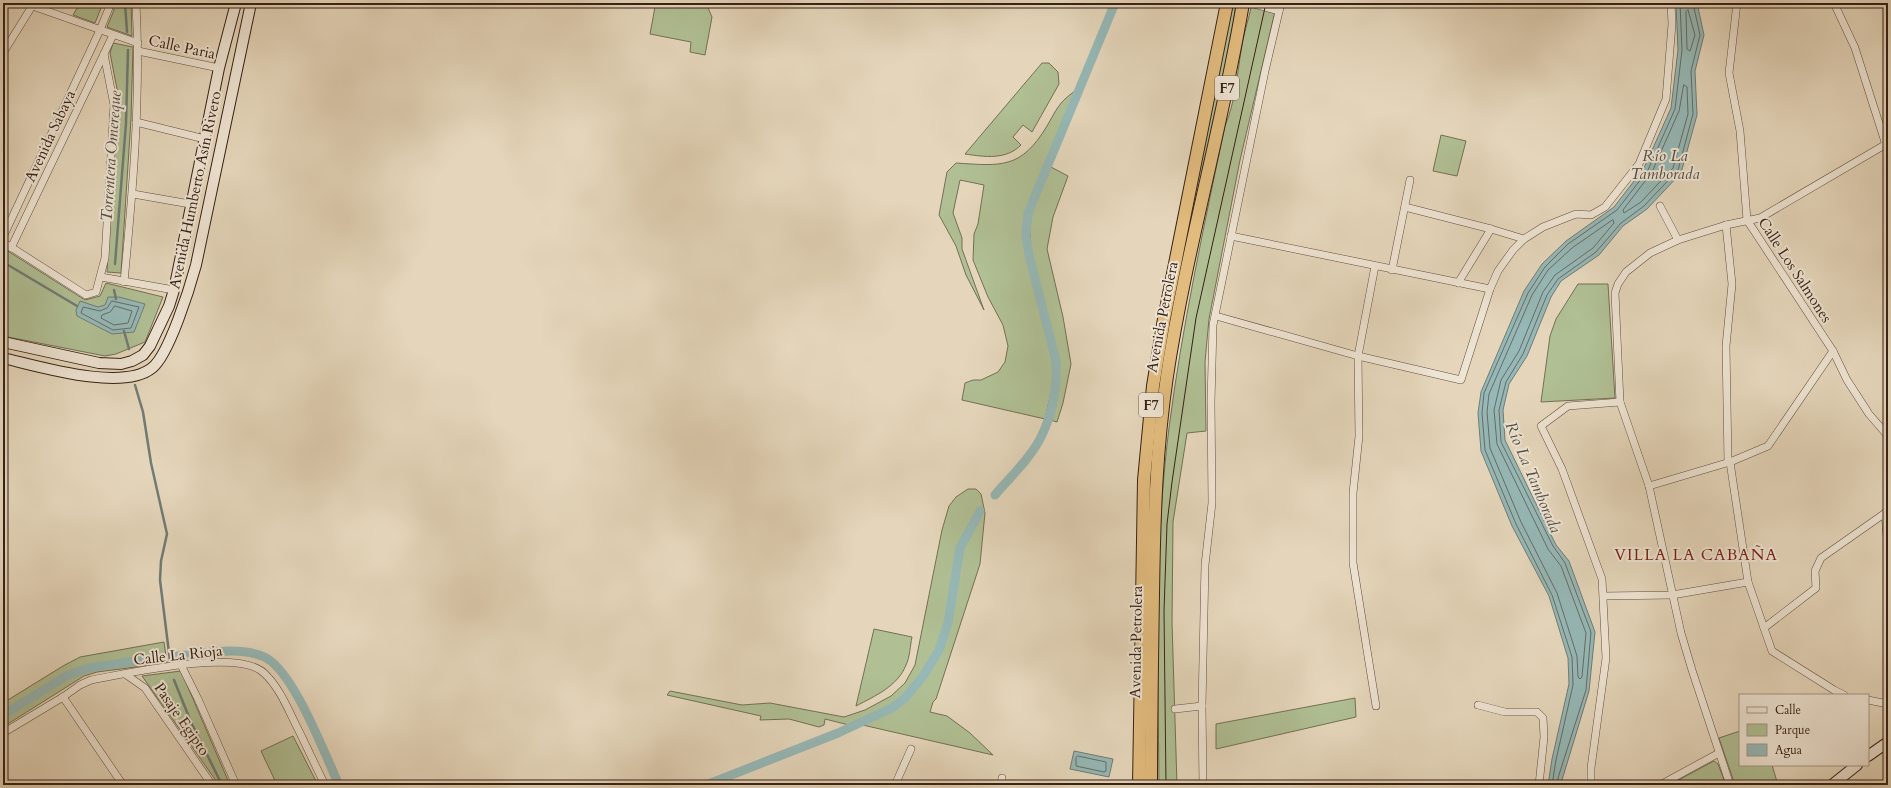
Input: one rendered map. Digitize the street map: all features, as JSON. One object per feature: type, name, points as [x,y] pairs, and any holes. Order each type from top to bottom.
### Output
[{"type":"highway","name":"Avenida Petrolera","points":[[1139,785],[1144,480],[1153,386],[1164,319],[1227,3]]},
{"type":"highway","name":"Avenida Petrolera","points":[[1151,785],[1153,568],[1156,482],[1161,419],[1177,315],[1235,52],[1243,3]]},
{"type":"street","name":"Calle Paria","points":[[24,3],[34,4],[113,35],[138,47],[219,68]]},
{"type":"street","name":"Avenida Sabaya","points":[[3,236],[100,30],[109,8],[109,3]]},
{"type":"street","points":[[124,282],[133,194],[138,47],[136,3]]},
{"type":"street","name":"Avenida Humberto Asín Rivero","points":[[3,342],[99,363],[121,364],[132,361],[143,355],[150,346],[169,306],[174,290],[190,204],[219,68],[236,3]]},
{"type":"street","name":"Avenida Humberto Asín Rivero","points":[[3,358],[102,378],[131,378],[145,373],[154,367],[162,354],[186,300],[196,265],[251,3]]},
{"type":"street","points":[[1203,785],[1202,706],[1205,565],[1212,503],[1211,402],[1214,325],[1231,236],[1280,7],[1250,3]]},
{"type":"street","points":[[1216,316],[1358,356],[1461,380],[1490,289],[1498,271],[1513,250],[1524,240],[1543,228],[1576,214],[1591,215],[1605,207],[1639,164],[1666,99],[1672,24],[1671,3]]},
{"type":"street","name":"Calle Los Salmones","points":[[1737,3],[1729,73],[1740,131],[1747,220],[1833,352],[1847,380],[1869,414],[1888,436]]},
{"type":"street","points":[[1730,785],[1692,670],[1672,595],[1649,486],[1620,402],[1615,293],[1616,288],[1626,272],[1650,253],[1678,240],[1726,225],[1760,218],[1887,144],[1855,48],[1834,3]]},
{"type":"street","points":[[3,53],[34,4]]},
{"type":"street","name":"Avenida Sabaya","points":[[11,248],[113,35]]},
{"type":"street","points":[[3,242],[86,295],[96,292],[105,258],[114,105],[104,54]]},
{"type":"street","points":[[136,122],[205,139]]},
{"type":"street","points":[[1392,270],[1410,180]]},
{"type":"street","points":[[133,194],[190,204]]},
{"type":"street","points":[[1660,206],[1678,240]]},
{"type":"street","points":[[1405,207],[1491,229],[1524,240]]},
{"type":"street","points":[[1726,225],[1732,284],[1726,346],[1729,462],[1748,582],[1772,651],[1842,694]]},
{"type":"street","points":[[1458,283],[1491,229]]},
{"type":"street","points":[[1231,236],[1490,289]]},
{"type":"street","points":[[1375,266],[1358,356],[1359,436],[1353,493],[1353,563],[1376,706]]},
{"type":"street","points":[[101,277],[174,290]]},
{"type":"street","points":[[1649,486],[1729,462],[1768,446],[1833,352]]},
{"type":"street","points":[[83,375],[85,360]]},
{"type":"street","points":[[1591,785],[1591,768],[1606,658],[1602,579],[1562,469],[1541,426],[1568,406],[1620,402]]},
{"type":"street","points":[[1764,628],[1816,588],[1815,571],[1821,558],[1886,512]]},
{"type":"street","points":[[1886,512],[1888,549]]},
{"type":"street","points":[[1604,596],[1672,595],[1748,582]]},
{"type":"street","name":"Calle La Rioja","points":[[3,733],[80,685],[91,680],[181,665],[232,663],[250,666],[264,672],[280,693],[325,785]]},
{"type":"street","points":[[181,665],[198,699],[236,785]]},
{"type":"street","name":"Pasaje Egipto","points":[[125,674],[145,688],[212,785]]},
{"type":"street","points":[[63,697],[123,785]]},
{"type":"street","points":[[1869,700],[1888,704]]},
{"type":"street","points":[[1478,705],[1504,712],[1537,712],[1543,718],[1544,736],[1539,785]]},
{"type":"street","points":[[1175,709],[1202,706]]},
{"type":"street","points":[[1869,755],[1888,742]]},
{"type":"street","points":[[895,785],[911,748]]},
{"type":"street","points":[[1660,785],[1719,753]]},
{"type":"street","points":[[1832,785],[1856,766]]},
{"type":"green space","points":[[80,3],[103,3],[95,23],[73,15]]},
{"type":"green space","points":[[114,3],[131,3],[132,36],[107,27],[114,10]]},
{"type":"green space","points":[[653,3],[706,3],[712,17],[705,55],[690,52],[691,42],[650,34],[655,7]]},
{"type":"green space","points":[[1232,3],[1236,3],[1232,34],[1169,337],[1147,785],[1143,785],[1148,483],[1163,342]]},
{"type":"green space","points":[[1252,3],[1277,3],[1240,160],[1209,319],[1205,362],[1206,431],[1187,433],[1173,522],[1172,623],[1177,785],[1159,785],[1159,562],[1164,472],[1169,428],[1180,352],[1194,277],[1225,126],[1233,99],[1242,45]]},
{"type":"green space","points":[[113,43],[133,47],[131,119],[121,273],[107,272],[118,94],[110,53]]},
{"type":"green space","points":[[1042,63],[1049,63],[1058,72],[1059,84],[1032,132],[1023,125],[1013,137],[1021,145],[1015,150],[1002,155],[980,156],[965,154]]},
{"type":"green space","points":[[1075,91],[1025,214],[1024,232],[1027,256],[1053,361],[1054,380],[1045,419],[962,400],[965,383],[973,380],[981,380],[998,372],[1005,362],[1008,346],[1003,325],[988,297],[973,260],[974,234],[978,224],[984,185],[960,180],[953,213],[962,238],[962,249],[984,310],[966,275],[956,246],[939,215],[947,172],[956,163],[986,165],[998,164],[1009,162],[1019,157],[1038,140],[1058,107]]},
{"type":"green space","points":[[1441,135],[1466,141],[1457,176],[1433,171]]},
{"type":"green space","points":[[1051,167],[1068,176],[1053,217],[1047,249],[1063,317],[1071,364],[1063,403],[1057,422],[1050,420],[1059,384],[1057,353],[1036,276],[1030,237],[1032,212]]},
{"type":"green space","points":[[3,248],[85,300],[100,296],[106,283],[163,297],[145,342],[116,354],[105,356],[3,336]]},
{"type":"green space","points":[[1578,284],[1608,284],[1615,398],[1541,402],[1550,336],[1556,319]]},
{"type":"green space","points":[[968,489],[976,489],[981,494],[985,513],[980,564],[936,699],[933,702],[930,712],[947,716],[970,733],[993,755],[854,723],[849,725],[825,719],[824,725],[819,727],[789,719],[760,720],[761,716],[667,695],[670,691],[742,705],[770,703],[844,717],[865,710],[891,696],[905,683],[915,665],[942,530],[949,506],[956,497]]},
{"type":"green space","points":[[874,629],[912,637],[908,659],[902,672],[892,685],[856,706]]},
{"type":"green space","points":[[164,642],[167,663],[97,672],[84,676],[3,727],[3,703],[80,657]]},
{"type":"green space","points":[[181,671],[230,785],[219,785],[142,676]]},
{"type":"green space","points":[[1355,698],[1356,717],[1216,749],[1216,724]]},
{"type":"green space","points":[[1739,731],[1739,766],[1772,766],[1778,785],[1735,785],[1719,738]]},
{"type":"green space","points":[[293,736],[318,785],[277,785],[261,751]]},
{"type":"green space","points":[[1714,761],[1718,764],[1726,785],[1669,785]]},
{"type":"water","name":"Río La Tamborada","points":[[1676,3],[1697,3],[1704,35],[1695,71],[1697,115],[1681,173],[1647,209],[1623,226],[1599,255],[1561,281],[1551,297],[1527,356],[1509,384],[1503,410],[1505,440],[1556,545],[1569,561],[1595,632],[1589,691],[1562,780],[1562,785],[1548,785],[1552,759],[1569,684],[1568,658],[1549,596],[1512,526],[1481,451],[1478,413],[1481,392],[1524,291],[1542,264],[1566,241],[1614,207],[1644,168],[1671,108],[1678,50]]},
{"type":"water","points":[[108,297],[119,297],[145,304],[134,332],[112,334],[77,316],[76,310],[80,301],[98,307],[105,305]]},
{"type":"water","points":[[1074,751],[1113,759],[1109,777],[1070,769]]},
{"type":"waterway","name":"Torrentera Omereque","points":[[125,3],[127,32]]},
{"type":"waterway","points":[[995,495],[1036,447],[1048,421],[1055,391],[1056,361],[1029,255],[1026,236],[1028,213],[1115,3]]},
{"type":"waterway","name":"Torrentera Omereque","points":[[115,264],[126,123],[128,50]]},
{"type":"waterway","points":[[3,262],[77,306]]},
{"type":"waterway","name":"Torrentera Omereque","points":[[114,290],[116,299]]},
{"type":"waterway","points":[[124,331],[129,349]]},
{"type":"waterway","points":[[135,385],[143,412],[151,463],[167,534],[161,561],[160,580],[170,661]]},
{"type":"waterway","points":[[706,785],[838,733],[892,708],[905,698],[924,675],[939,650],[948,623],[960,548],[980,511]]},
{"type":"waterway","points":[[177,656],[231,651],[252,653],[262,656],[273,663],[285,676],[296,693],[339,785]]},
{"type":"waterway","points":[[3,715],[66,676],[88,668],[156,658]]},
{"type":"waterway","points":[[174,680],[191,722],[222,785]]},
{"type":"tram line","points":[[1166,785],[1164,611],[1167,524],[1172,482],[1196,318],[1266,3]]},
{"type":"district","name":"VILLA LA CABAÑA","points":[[1696,554]]}]
